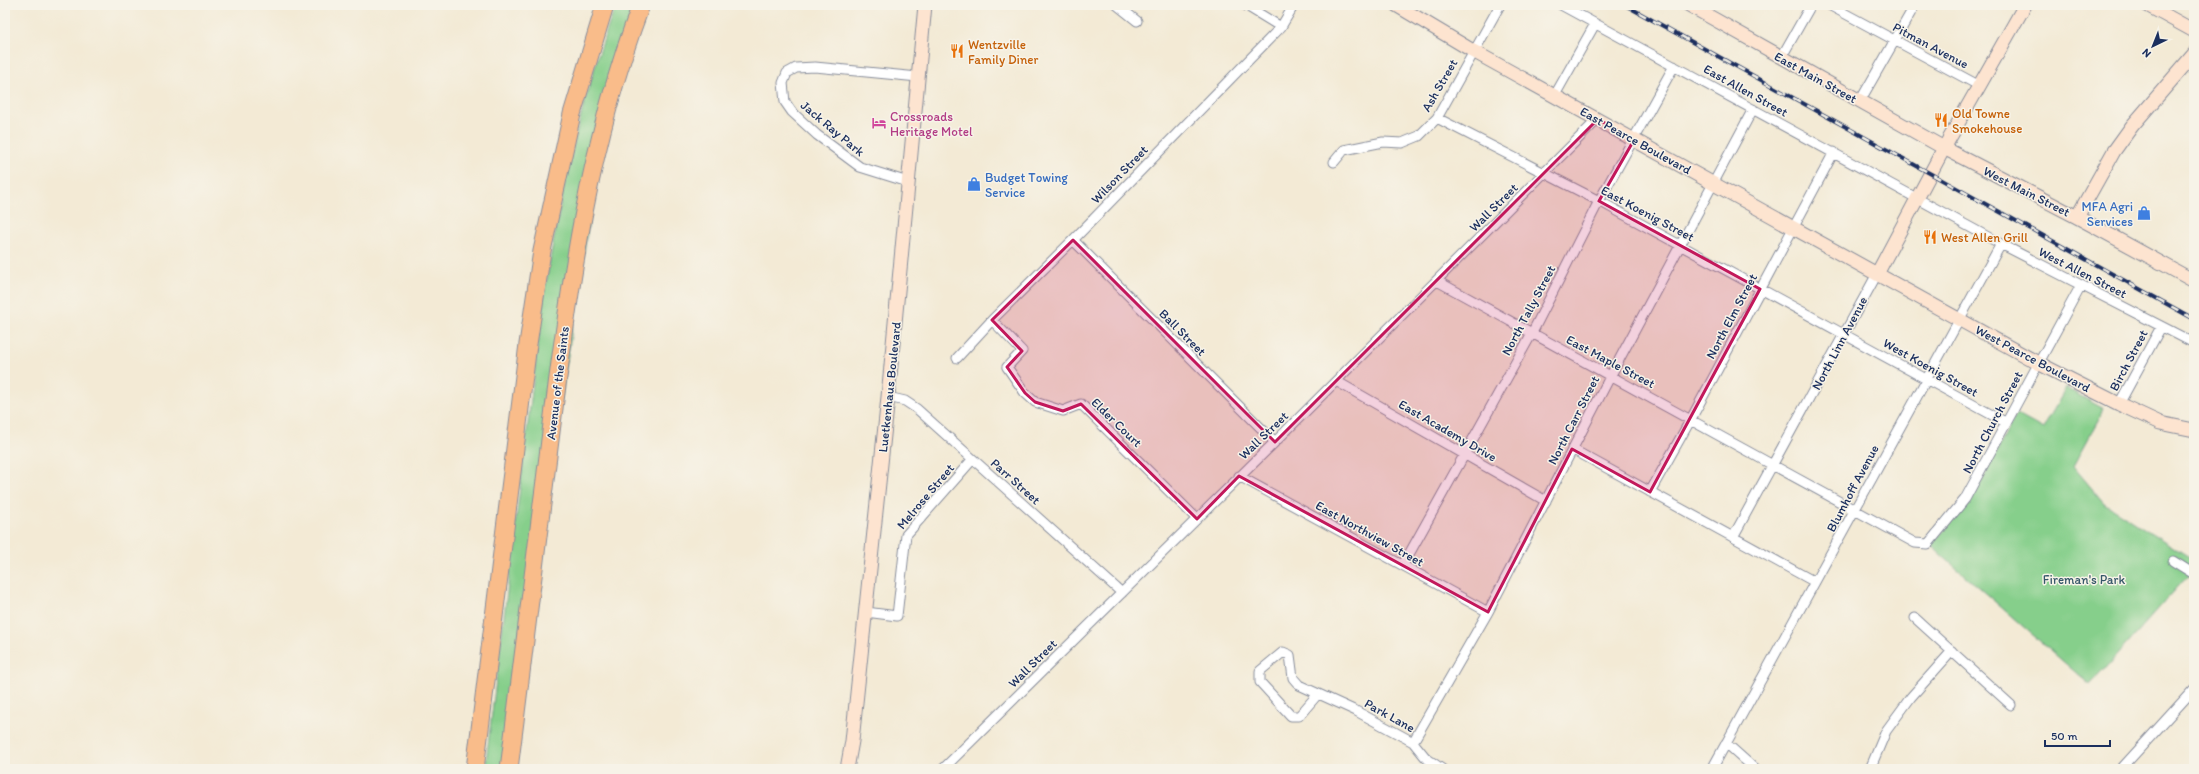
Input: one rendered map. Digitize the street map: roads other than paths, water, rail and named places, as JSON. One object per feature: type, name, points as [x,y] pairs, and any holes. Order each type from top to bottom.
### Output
[{"type":"highway","points":[[475,765],[528,344],[542,250],[572,114],[606,5]]},
{"type":"highway","name":"Avenue of the Saints","points":[[509,769],[564,330],[577,244],[605,119],[641,5]]},
{"type":"highway","points":[[518,699],[520,769]]},
{"type":"main road","name":"Luetkenhaus Boulevard","points":[[847,769],[852,741],[888,397],[925,5]]},
{"type":"main road","name":"East Main Street","points":[[1689,5],[1706,9],[1781,58],[1944,148]]},
{"type":"main road","name":"North Linn Avenue","points":[[1877,274],[1978,85],[2025,5]]},
{"type":"main road","points":[[2147,5],[2194,31]]},
{"type":"main road","name":"East Pearce Boulevard","points":[[1400,6],[1473,51],[1877,274]]},
{"type":"main road","points":[[2077,217],[2114,152],[2132,126],[2194,54]]},
{"type":"main road","name":"West Main Street","points":[[1944,148],[2077,217],[2194,281]]},
{"type":"main road","name":"West Pearce Boulevard","points":[[1877,274],[2038,363],[2119,404],[2160,423],[2194,430]]},
{"type":"street","points":[[1117,5],[1137,21]]},
{"type":"street","points":[[1245,5],[1281,27]]},
{"type":"street","name":"Wilson Street","points":[[957,358],[992,320],[1073,240],[1281,27],[1294,5]]},
{"type":"street","name":"Ash Street","points":[[1334,162],[1344,150],[1383,142],[1402,143],[1419,136],[1437,118],[1500,5]]},
{"type":"street","name":"East Allen Street","points":[[1561,5],[1918,199]]},
{"type":"street","points":[[1781,58],[1811,5]]},
{"type":"street","name":"Pitman Avenue","points":[[1829,5],[1978,85]]},
{"type":"street","points":[[1860,101],[1915,5]]},
{"type":"street","points":[[1555,95],[1595,24]]},
{"type":"street","name":"North Tally Street","points":[[1402,565],[1532,333],[1599,201],[1674,66]]},
{"type":"street","name":"Jack Ray Park","points":[[908,182],[860,167],[817,135],[792,112],[785,102],[783,82],[787,73],[796,68],[814,67],[918,77]]},
{"type":"street","name":"North Carr Street","points":[[1413,742],[1488,612],[1572,448],[1753,109]]},
{"type":"street","name":"East Koenig Street","points":[[1437,118],[1599,201],[1845,334]]},
{"type":"street","name":"Wall Street","points":[[943,769],[1275,442],[1545,174],[1598,119]]},
{"type":"street","name":"North Elm Street","points":[[1650,492],[1691,419],[1834,152]]},
{"type":"street","name":"West Allen Street","points":[[1918,199],[2001,244],[2194,343]]},
{"type":"street","name":"Ball Street","points":[[1073,240],[1275,442]]},
{"type":"street","name":"Blumhoff Avenue","points":[[1712,769],[1856,510],[1926,378],[2001,244]]},
{"type":"street","name":"North Linn Avenue","points":[[1733,537],[1877,274]]},
{"type":"street","name":"East Maple Street","points":[[1437,281],[1611,375],[1915,543],[1928,544]]},
{"type":"street","name":"North Church Street","points":[[1928,544],[1965,499],[2005,422],[2081,285]]},
{"type":"street","name":"Elder Court","points":[[992,320],[1022,351],[1007,367],[1025,393],[1035,402],[1063,411],[1081,404],[1197,519]]},
{"type":"street","name":"Birch Street","points":[[2119,404],[2161,327]]},
{"type":"street","name":"West Koenig Street","points":[[1845,334],[2005,422]]},
{"type":"street","name":"East Academy Drive","points":[[1336,381],[1546,501]]},
{"type":"street","name":"Parr Street","points":[[888,397],[905,401],[1122,593]]},
{"type":"street","points":[[1572,448],[1815,582]]},
{"type":"street","name":"Melrose Street","points":[[866,612],[897,616],[906,535],[972,460]]},
{"type":"street","name":"East Northview Street","points":[[1239,476],[1488,612]]},
{"type":"street","points":[[2173,561],[2194,574]]},
{"type":"street","points":[[1915,618],[2011,705]]},
{"type":"street","points":[[1870,769],[1886,731],[1911,697],[1952,651]]},
{"type":"street","name":"Park Lane","points":[[1318,694],[1299,716],[1291,716],[1260,682],[1260,671],[1283,652],[1286,652],[1290,655],[1293,678],[1299,685],[1356,711],[1413,742],[1426,758],[1442,769]]},
{"type":"street","points":[[2121,769],[2194,689]]},
{"type":"street","points":[[1726,743],[1755,769]]},
{"type":"railway","points":[[1625,5],[2194,319]]},
{"type":"place","name":"Wentzville Family Diner","points":[[957,51]]},
{"type":"place","name":"Old Towne Smokehouse","points":[[1941,120]]},
{"type":"place","name":"Crossroads Heritage Motel","points":[[879,123]]},
{"type":"place","name":"Budget Towing Service","points":[[974,184]]},
{"type":"place","name":"MFA Agri Services","points":[[2144,213]]},
{"type":"place","name":"West Allen Grill","points":[[1930,237]]},
{"type":"park label","name":"Fireman's Park","points":[[2084,579]]}]
